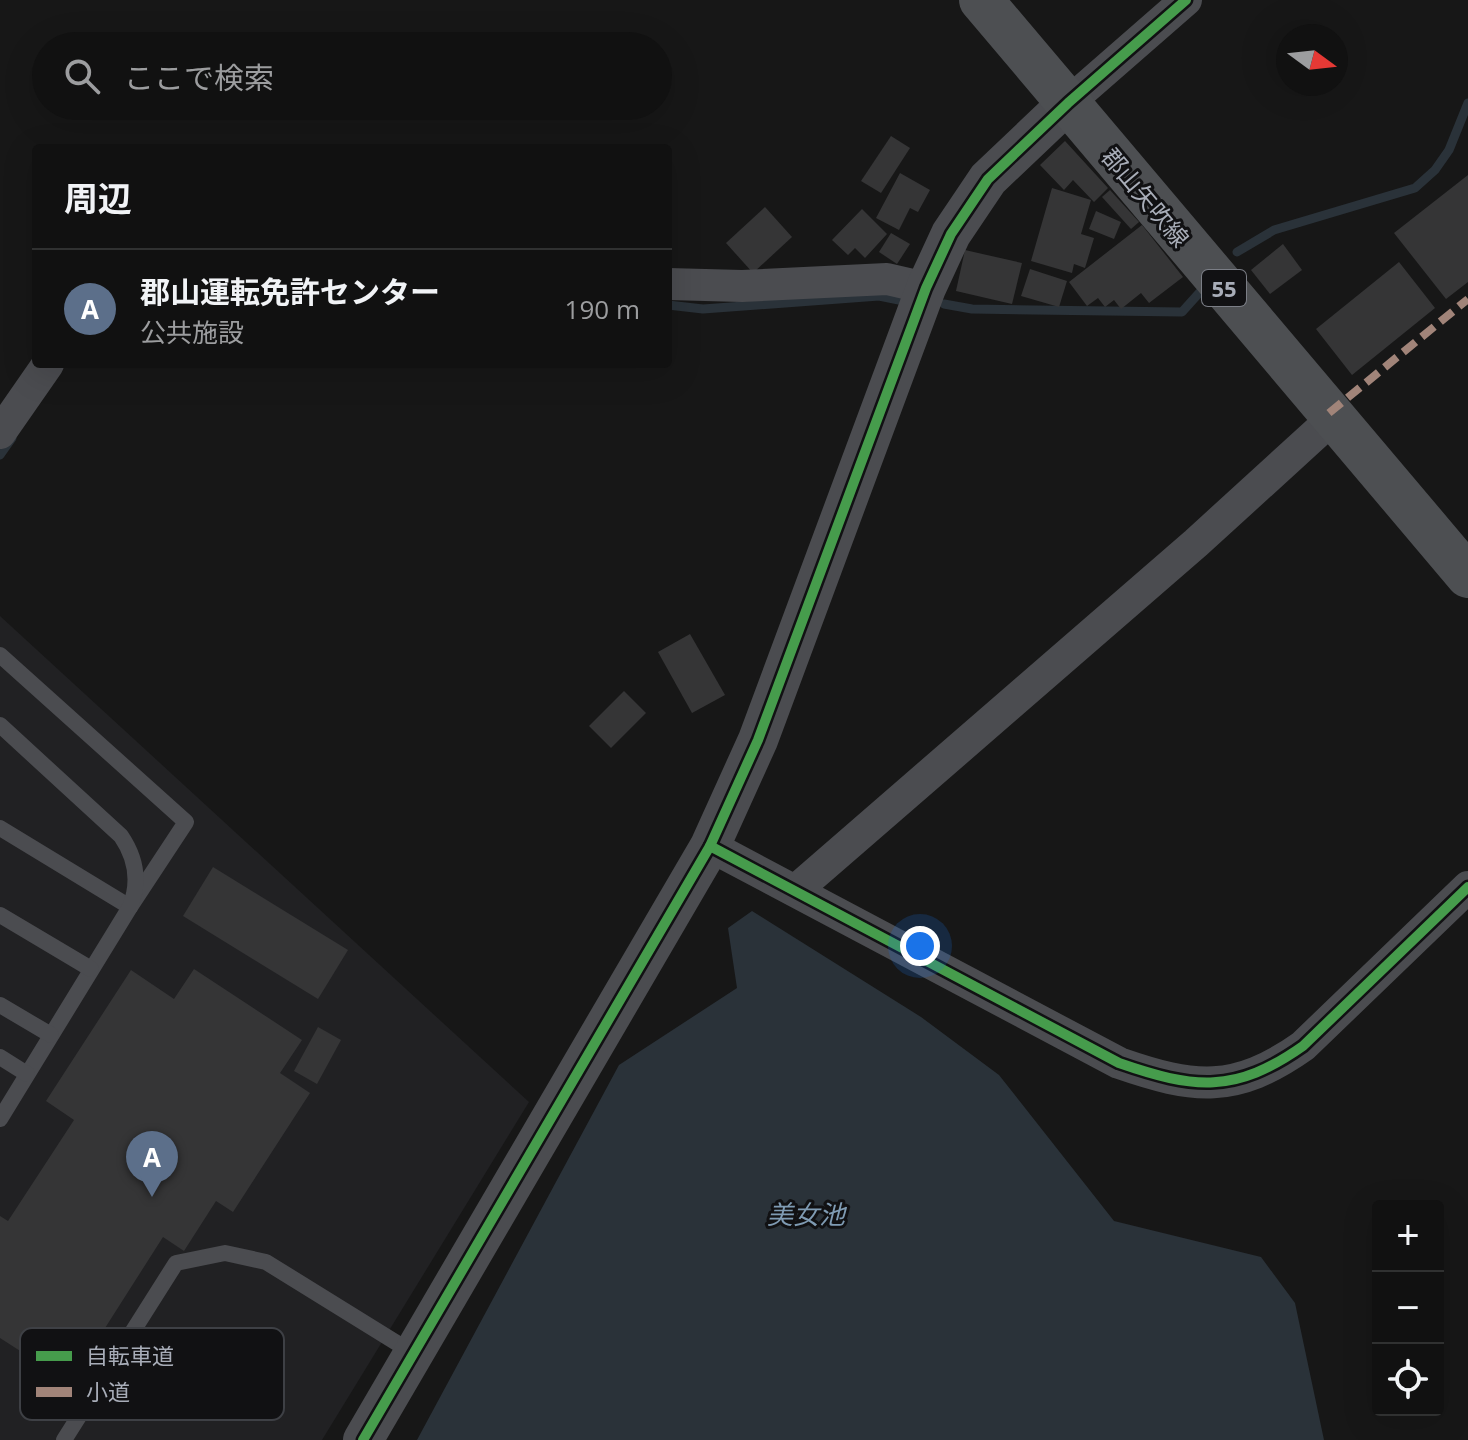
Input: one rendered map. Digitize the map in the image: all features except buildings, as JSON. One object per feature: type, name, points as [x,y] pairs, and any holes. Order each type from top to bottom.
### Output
[{"type":"main road","name":"郡山矢吹線","points":[[981,0],[1468,576]]},
{"type":"street","points":[[363,1440],[710,846],[764,726],[926,288],[951,234],[988,179],[1068,103],[1186,0]]},
{"type":"street","points":[[672,284],[742,286],[887,279],[926,288]]},
{"type":"street","points":[[0,433],[45,368]]},
{"type":"street","points":[[796,890],[1196,543],[1333,418]]},
{"type":"street","points":[[710,846],[1119,1063],[1166,1079],[1215,1084],[1240,1080],[1280,1062],[1303,1046],[1468,887]]},
{"type":"lane","points":[[0,655],[186,822],[91,969],[0,1119]]},
{"type":"lane","points":[[0,725],[121,836],[132,858],[137,884],[130,907]]},
{"type":"lane","points":[[0,828],[130,907]]},
{"type":"lane","points":[[0,915],[91,969]]},
{"type":"lane","points":[[0,1005],[51,1035]]},
{"type":"lane","points":[[0,1057],[27,1074]]},
{"type":"lane","points":[[135,1328],[176,1263],[225,1253],[266,1262],[414,1354]]},
{"type":"lane","points":[[64,1440],[77,1420]]},
{"type":"shaded area","points":[[0,616],[529,1102],[322,1440],[0,1440]]},
{"type":"water","name":"美女池","points":[[752,911],[921,1017],[999,1075],[1114,1221],[1261,1257],[1295,1303],[1324,1440],[417,1440],[619,1065],[737,988],[728,928]]},
{"type":"waterway","points":[[1237,252],[1274,230],[1415,188],[1435,170],[1449,150],[1468,103]]},
{"type":"waterway","points":[[944,304],[972,309],[1182,312],[1200,292]]},
{"type":"waterway","points":[[672,305],[703,309],[879,296],[899,300]]},
{"type":"waterway","points":[[0,455],[12,438]]},
{"type":"marked path","points":[[1329,413],[1468,299]]},
{"type":"cycle path","points":[[363,1440],[710,846],[758,740],[926,288],[951,234],[988,179],[1068,103],[1186,0]]},
{"type":"cycle path","points":[[710,846],[1119,1063],[1192,1082],[1214,1082],[1256,1073],[1303,1046],[1468,887]]},
{"type":"place","name":"郡山運転免許センター","points":[[152,1197]]}]
